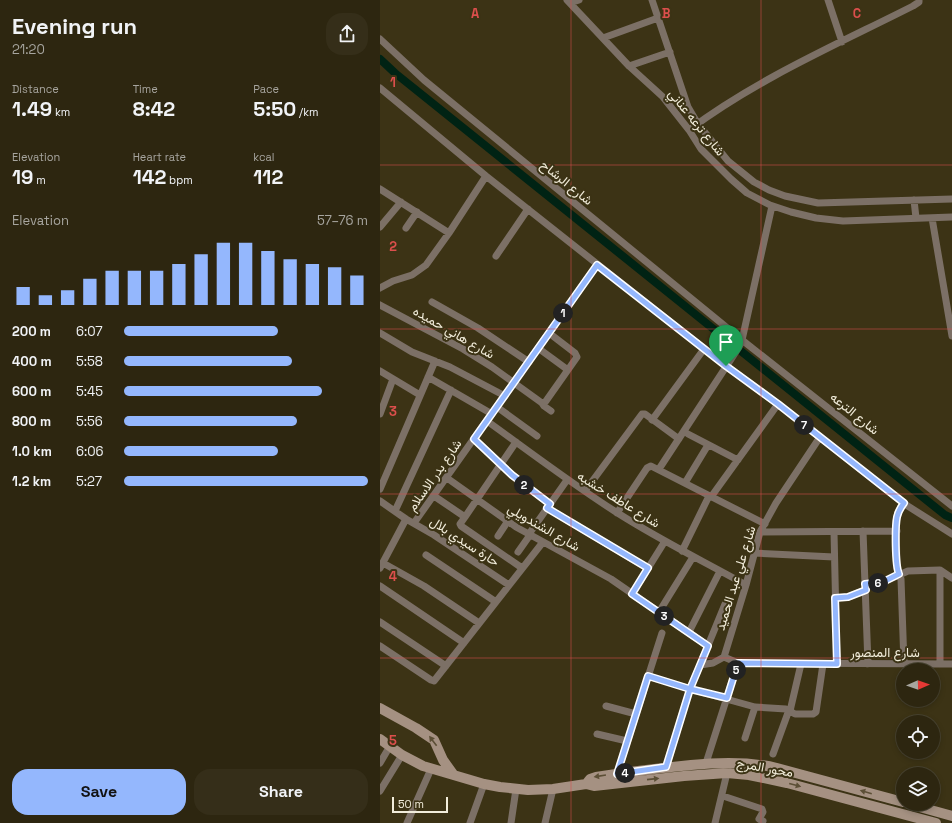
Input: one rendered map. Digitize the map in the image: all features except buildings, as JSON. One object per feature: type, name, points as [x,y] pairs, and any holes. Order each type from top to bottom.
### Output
[{"type":"main road","points":[[380,708],[434,740],[443,760],[453,774]]},
{"type":"main road","name":"محور المرج","points":[[380,739],[402,755],[431,769],[484,784],[516,789],[553,789],[586,784],[594,786],[662,778],[727,773],[762,777],[936,823]]},
{"type":"main road","name":"محور المرج","points":[[586,784],[593,778],[617,774],[666,767],[736,762],[767,765],[896,800]]},
{"type":"main road","points":[[934,811],[952,816]]},
{"type":"street","points":[[568,2],[579,0]]},
{"type":"street","name":"شارع ترعه عناني","points":[[652,0],[688,107],[698,124],[728,161],[740,172],[769,190],[785,196],[818,202],[952,199]]},
{"type":"street","points":[[828,0],[842,42]]},
{"type":"street","points":[[689,130],[744,93],[913,6],[919,2],[919,0]]},
{"type":"street","name":"شارع ترعه عناني","points":[[568,2],[629,66],[662,97],[689,130],[701,149],[731,179],[747,193],[758,200],[791,212],[830,220],[843,221],[952,217]]},
{"type":"street","points":[[603,38],[658,18]]},
{"type":"street","name":"شارع الرشاح","points":[[380,39],[424,80],[740,344]]},
{"type":"street","points":[[629,66],[670,52]]},
{"type":"street","points":[[380,88],[486,176],[704,349],[778,404],[904,503],[952,534]]},
{"type":"street","points":[[380,288],[393,281],[412,275],[426,265],[486,176]]},
{"type":"street","points":[[380,189],[449,233]]},
{"type":"street","points":[[914,200],[916,218]]},
{"type":"street","points":[[380,226],[401,202]]},
{"type":"street","points":[[659,469],[740,344],[772,206]]},
{"type":"street","points":[[496,256],[528,209]]},
{"type":"street","points":[[406,228],[417,212]]},
{"type":"street","points":[[932,218],[952,336]]},
{"type":"street","name":"شارع بدر الاسلام","points":[[414,523],[597,265]]},
{"type":"street","points":[[432,302],[478,328],[529,362]]},
{"type":"street","name":"شارع هاني حميده","points":[[380,305],[463,349],[514,382],[551,411]]},
{"type":"street","points":[[380,333],[412,352],[435,361],[505,396]]},
{"type":"street","points":[[542,403],[546,401],[576,359],[577,355],[549,333]]},
{"type":"street","name":"شارع الترعه","points":[[740,344],[952,506]]},
{"type":"street","points":[[538,348],[568,370]]},
{"type":"street","points":[[652,420],[704,349]]},
{"type":"street","points":[[380,489],[435,361]]},
{"type":"street","points":[[380,371],[420,395]]},
{"type":"street","name":"شارع عاطف خشبه","points":[[428,377],[451,390],[490,417],[516,442],[567,480],[617,513],[682,551],[746,585]]},
{"type":"street","points":[[380,414],[393,379]]},
{"type":"street","points":[[395,511],[451,390]]},
{"type":"street","points":[[682,551],[710,496],[778,404]]},
{"type":"street","points":[[497,407],[537,436]]},
{"type":"street","points":[[585,492],[642,414],[645,414],[679,439]]},
{"type":"street","points":[[688,434],[738,460]]},
{"type":"street","name":"شارع علي عبد الحميد","points":[[724,657],[746,585],[760,532],[776,503],[820,437]]},
{"type":"street","points":[[474,439],[512,475],[549,506],[648,568]]},
{"type":"street","points":[[516,442],[460,524],[522,568]]},
{"type":"street","points":[[685,483],[708,445]]},
{"type":"street","points":[[617,513],[648,466],[651,466],[765,524]]},
{"type":"street","name":"شارع الشندويلي","points":[[447,478],[508,522],[599,572],[708,646]]},
{"type":"street","points":[[518,552],[567,480]]},
{"type":"street","points":[[434,496],[464,517]]},
{"type":"street","name":"حارة سيدي بلال","points":[[380,502],[509,585]]},
{"type":"street","points":[[904,503],[897,517],[896,531],[897,568],[901,579],[904,663]]},
{"type":"street","name":"شارع بدر الاسلام","points":[[381,565],[406,519]]},
{"type":"street","points":[[498,536],[508,522]]},
{"type":"street","points":[[863,531],[868,664]]},
{"type":"street","points":[[760,532],[896,531]]},
{"type":"street","points":[[834,532],[837,664]]},
{"type":"street","points":[[632,594],[665,541]]},
{"type":"street","points":[[380,646],[431,680],[434,680],[542,542]]},
{"type":"street","points":[[754,553],[834,557]]},
{"type":"street","points":[[426,554],[496,602]]},
{"type":"street","points":[[659,612],[693,556]]},
{"type":"street","points":[[381,565],[424,586],[479,623]]},
{"type":"street","points":[[940,570],[940,663]]},
{"type":"street","points":[[835,598],[848,597],[865,587],[883,582],[908,571],[940,570],[952,578]]},
{"type":"street","points":[[689,632],[720,571]]},
{"type":"street","points":[[380,586],[464,643]]},
{"type":"street","points":[[666,767],[690,689],[725,604]]},
{"type":"street","points":[[380,622],[446,666]]},
{"type":"street","points":[[617,774],[662,633]]},
{"type":"street","points":[[700,665],[713,663],[724,657]]},
{"type":"street","name":"شارع المنصور","points":[[724,657],[738,663],[896,664]]},
{"type":"street","points":[[706,763],[738,663]]},
{"type":"street","points":[[773,754],[789,711],[801,664]]},
{"type":"street","points":[[648,676],[754,707],[785,709],[795,714],[813,714],[816,712],[823,664]]},
{"type":"street","name":"شارع المنصور","points":[[940,664],[952,664]]},
{"type":"street","points":[[606,706],[636,714]]},
{"type":"street","points":[[745,738],[754,707]]},
{"type":"street","points":[[597,734],[627,741]]},
{"type":"street","points":[[380,762],[390,746]]},
{"type":"street","points":[[380,791],[402,755]]},
{"type":"street","points":[[407,823],[431,769]]},
{"type":"street","points":[[715,823],[723,796],[727,773]]},
{"type":"street","points":[[470,823],[484,784]]},
{"type":"street","points":[[511,823],[516,789]]},
{"type":"street","points":[[545,823],[553,789]]},
{"type":"street","points":[[723,796],[762,809],[763,812],[759,819],[763,821],[762,823]]},
{"type":"waterway","points":[[380,59],[395,73],[945,515],[952,518]]},
{"type":"route","points":[[726,366],[597,265],[474,439],[512,475],[550,504],[547,508],[648,568],[632,594],[708,646],[690,689],[666,767],[617,774],[648,676],[690,689],[727,698],[738,663],[837,664],[835,598],[848,597],[866,590],[865,584],[883,582],[899,574],[897,569],[896,522],[898,512],[904,503],[778,404],[726,366]]}]
